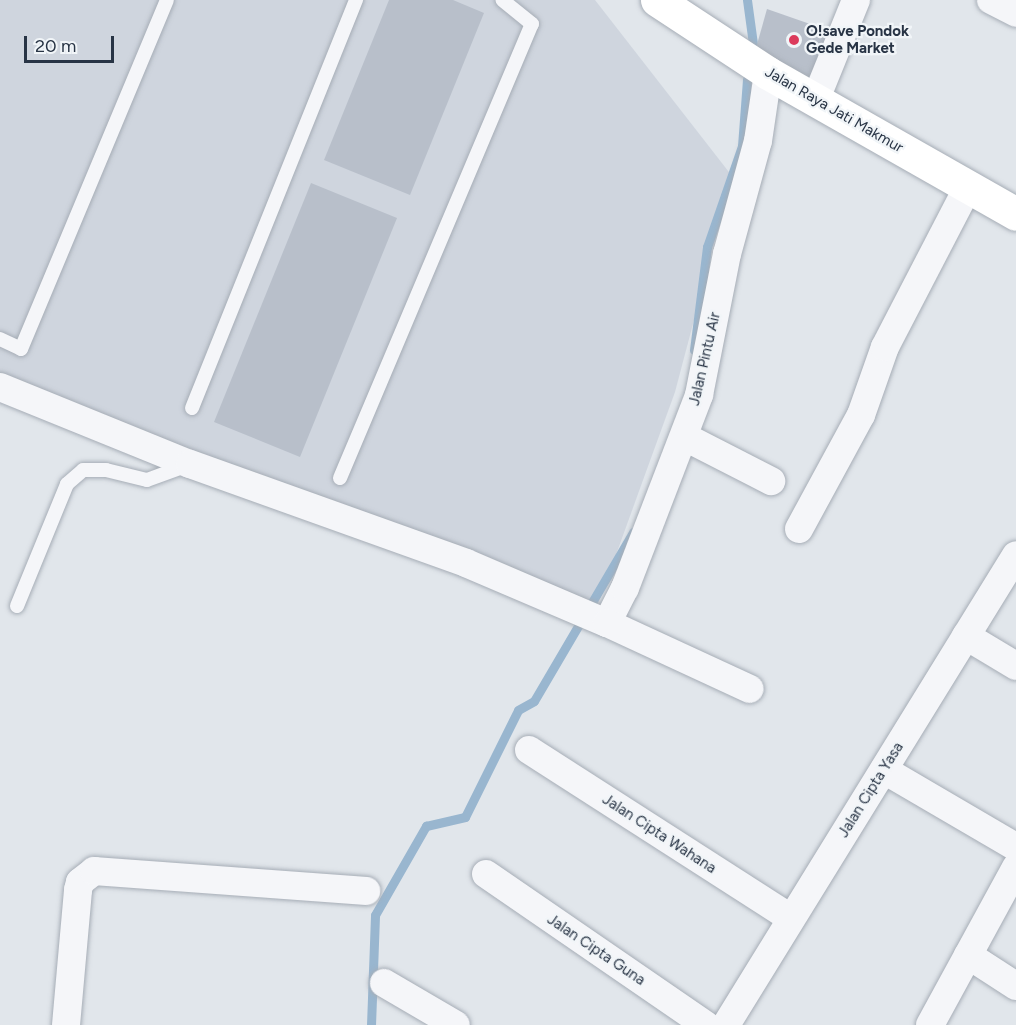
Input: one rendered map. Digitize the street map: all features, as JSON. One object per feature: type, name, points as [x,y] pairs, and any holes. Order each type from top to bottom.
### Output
[{"type":"main road","name":"Jalan Raya Jati Makmur","points":[[657,0],[768,73],[969,185],[1016,214]]},
{"type":"street","points":[[815,100],[856,0]]},
{"type":"street","points":[[991,0],[1016,13]]},
{"type":"street","name":"Jalan Pintu Air","points":[[593,618],[620,599],[699,395],[727,254],[758,141],[768,73]]},
{"type":"street","points":[[799,529],[861,415],[885,347],[969,185]]},
{"type":"street","points":[[0,387],[190,464],[466,563],[750,689]]},
{"type":"street","points":[[685,436],[771,481]]},
{"type":"street","name":"Jalan Cipta Yasa","points":[[726,1025],[789,917],[884,770],[1016,555]]},
{"type":"street","points":[[966,636],[1016,666]]},
{"type":"street","name":"Jalan Cipta Wahana","points":[[529,750],[789,917]]},
{"type":"street","points":[[884,770],[1016,847]]},
{"type":"street","points":[[930,1025],[1016,867]]},
{"type":"street","points":[[66,1025],[78,890],[80,882],[94,871],[366,891]]},
{"type":"street","name":"Jalan Cipta Guna","points":[[486,874],[706,1025]]},
{"type":"street","points":[[968,956],[1016,986]]},
{"type":"street","points":[[384,983],[456,1025]]},
{"type":"lane","points":[[0,339],[21,349],[167,0]]},
{"type":"lane","points":[[192,408],[356,0]]},
{"type":"lane","points":[[340,478],[532,24],[502,0]]},
{"type":"lane","points":[[17,606],[67,484],[83,470],[106,470],[147,480],[190,464]]},
{"type":"shaded area","points":[[0,0],[595,0],[732,176],[675,392],[593,618],[0,373]]},
{"type":"building","points":[[389,0],[453,0],[484,13],[410,195],[324,160]]},
{"type":"building","name":"O!save Pondok Gede Market","points":[[767,9],[833,32],[815,85],[756,48]]},
{"type":"building","points":[[311,183],[397,218],[300,457],[214,422]]},
{"type":"waterway","points":[[747,0],[753,44]]},
{"type":"waterway","points":[[694,350],[707,247],[742,146],[747,79]]},
{"type":"waterway","points":[[371,1025],[375,915],[426,826],[465,817],[518,710],[534,701],[633,532]]},
{"type":"place","name":"O!save Pondok Gede Market","points":[[794,40]]}]
